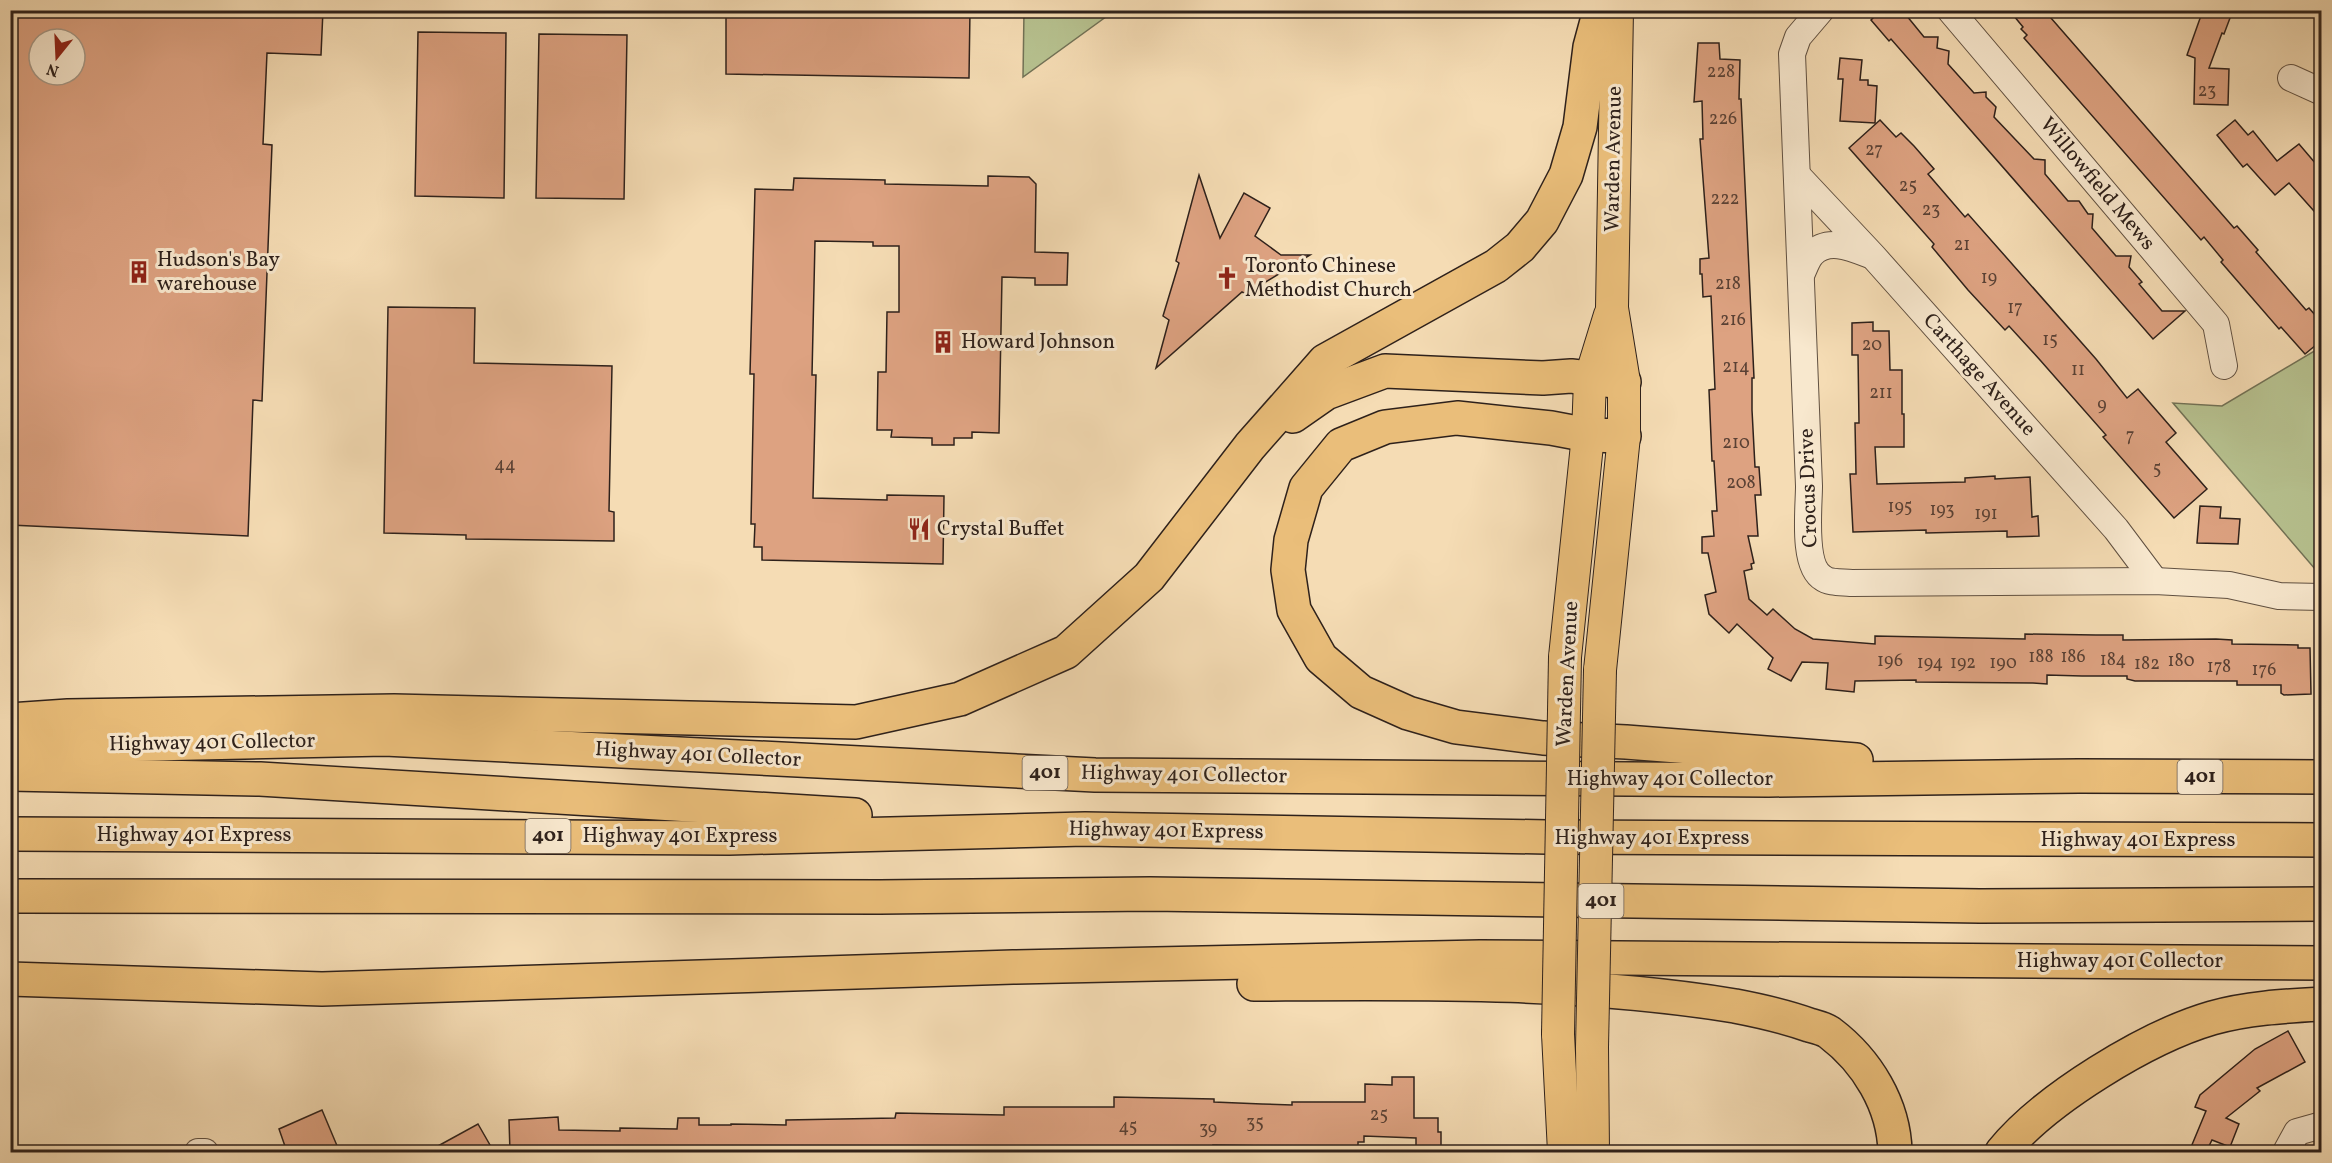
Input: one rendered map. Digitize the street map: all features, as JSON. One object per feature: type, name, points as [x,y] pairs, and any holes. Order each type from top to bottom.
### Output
[{"type":"highway","points":[[10,720],[68,716],[394,711],[856,722],[960,699],[1066,652],[1149,577],[1250,446],[1325,361],[1496,266],[1520,247],[1542,221],[1566,175],[1580,128],[1590,47],[1600,10]]},
{"type":"highway","points":[[1250,446],[1326,393],[1385,371],[1543,378],[1571,376],[1590,380],[1624,382]]},
{"type":"highway","points":[[1624,436],[1588,435],[1551,428],[1457,418],[1385,427],[1341,445],[1306,488],[1291,540],[1288,570],[1294,610],[1321,658],[1361,692],[1408,713],[1456,727],[1543,738],[1626,742],[2079,776]]},
{"type":"highway","name":"Highway 401 Collector","points":[[10,747],[385,740],[1095,775],[1769,780],[2079,776],[2322,777]]},
{"type":"highway","points":[[10,774],[260,779],[1085,829]]},
{"type":"highway","name":"Highway 401 Express","points":[[10,834],[729,838],[1085,829],[1547,837],[2322,840]]},
{"type":"highway","name":"401","points":[[10,896],[880,897],[1150,894],[1980,906],[2322,903]]},
{"type":"highway","name":"Highway 401 Collector","points":[[10,979],[322,989],[1013,968],[1480,957],[2322,963]]},
{"type":"highway","points":[[1013,968],[1231,984],[1446,983],[1591,989],[1711,1002],[1778,1014],[1829,1032],[1870,1073],[1886,1104],[1895,1139],[1895,1152]]},
{"type":"highway","points":[[2001,1152],[2063,1097],[2150,1042],[2213,1018],[2282,1006],[2322,1004]]},
{"type":"main road","name":"Warden Avenue","points":[[1593,1152],[1592,1047],[1600,670],[1624,436],[1624,382],[1612,308],[1617,10]]},
{"type":"main road","name":"Warden Avenue","points":[[1564,1152],[1557,1034],[1565,657],[1588,435],[1590,380],[1612,308]]},
{"type":"street","name":"Crocus Drive","points":[[1821,10],[1798,37],[1792,54],[1809,486],[1808,543],[1814,570],[1824,579],[1851,583],[2155,581],[2229,585],[2279,596],[2322,597]]},
{"type":"street","name":"Willowfield Mews","points":[[1950,10],[2216,324],[2224,366]]},
{"type":"street","points":[[2291,78],[2322,92]]},
{"type":"street","name":"Carthage Avenue","points":[[1797,175],[1873,256],[2116,530],[2155,581]]},
{"type":"street","points":[[1801,275],[1812,254],[1830,245],[1846,245],[1873,256]]},
{"type":"street","points":[[2287,1152],[2297,1132],[2322,1125]]},
{"type":"street","points":[[198,1152],[205,1152]]},
{"type":"green space","points":[[1024,10],[1114,11],[1023,77]]},
{"type":"green space","points":[[2321,347],[2321,576],[2173,403],[2222,406]]},
{"type":"building","name":"Hudson's Bay warehouse","points":[[10,10],[323,10],[321,55],[267,53],[263,144],[272,145],[262,401],[253,400],[248,536],[10,525]]},
{"type":"building","points":[[726,10],[970,10],[969,78],[726,74]]},
{"type":"building","points":[[1881,10],[1902,10],[1924,37],[1938,37],[1937,48],[1949,51],[1948,64],[1974,93],[1986,92],[1986,97],[1996,107],[1994,117],[2034,159],[2045,160],[2045,174],[2068,201],[2079,201],[2088,214],[2093,214],[2092,228],[2116,256],[2131,256],[2129,267],[2142,282],[2139,284],[2162,311],[2185,311],[2153,339],[1891,39],[1889,41],[1871,20]]},
{"type":"building","points":[[2009,10],[2044,10],[2234,228],[2237,226],[2258,250],[2256,252],[2306,310],[2309,308],[2322,323],[2322,340],[2305,354],[2281,327],[2279,329],[2221,262],[2223,260],[2204,237],[2201,240],[2024,38],[2027,35],[2021,29],[2023,27]]},
{"type":"building","points":[[2203,10],[2233,10],[2209,68],[2229,69],[2228,105],[2194,104],[2195,58],[2187,55]]},
{"type":"building","points":[[418,32],[506,33],[504,198],[415,196]]},
{"type":"building","points":[[539,34],[627,35],[624,199],[536,198]]},
{"type":"building","points":[[1698,43],[1719,43],[1720,59],[1740,60],[1739,99],[1741,99],[1754,378],[1752,378],[1752,410],[1755,467],[1759,467],[1761,495],[1755,495],[1758,536],[1748,536],[1754,563],[1751,564],[1752,569],[1744,571],[1749,599],[1767,615],[1773,609],[1795,629],[1813,639],[1875,644],[1875,636],[2025,639],[2025,634],[2123,635],[2123,640],[2216,639],[2232,640],[2232,644],[2298,645],[2298,648],[2310,648],[2311,694],[2284,695],[2281,693],[2281,685],[2237,685],[2237,681],[2135,681],[2127,679],[2127,676],[2047,675],[2047,684],[1916,682],[1916,680],[1855,681],[1854,692],[1826,689],[1828,663],[1802,662],[1791,681],[1768,669],[1773,658],[1737,624],[1729,633],[1709,614],[1705,595],[1716,592],[1708,553],[1702,553],[1702,537],[1714,536],[1712,511],[1717,511],[1709,390],[1715,389],[1711,296],[1703,297],[1702,274],[1700,274],[1700,259],[1709,258],[1700,139],[1703,139],[1702,101],[1694,102]]},
{"type":"building","points":[[1840,58],[1862,60],[1860,80],[1868,80],[1868,85],[1877,86],[1875,123],[1840,121],[1843,79],[1838,79]]},
{"type":"building","points":[[1880,120],[1896,137],[1901,133],[1914,146],[1934,169],[1928,174],[1965,217],[1968,214],[2096,359],[2127,398],[2138,389],[2176,433],[2166,442],[2207,489],[2174,518],[2103,437],[2106,435],[2040,360],[2009,326],[2005,330],[1968,290],[1932,247],[1934,244],[1849,148]]},
{"type":"building","points":[[2235,120],[2248,135],[2253,131],[2277,161],[2299,144],[2322,171],[2322,220],[2289,183],[2275,195],[2247,164],[2243,167],[2217,135]]},
{"type":"building","name":"Toronto Chinese Methodist Church","points":[[1199,175],[1220,238],[1244,193],[1270,208],[1255,236],[1281,255],[1310,255],[1246,294],[1242,292],[1156,368],[1169,320],[1163,316],[1179,263],[1176,261]]},
{"type":"building","name":"Howard Johnson","points":[[988,176],[1029,177],[1036,184],[1035,252],[1068,253],[1067,285],[1035,285],[1035,278],[1002,277],[999,433],[972,432],[972,438],[954,438],[954,445],[932,445],[932,438],[891,437],[892,430],[877,430],[878,372],[886,372],[887,312],[899,312],[899,246],[873,246],[873,242],[815,241],[812,375],[816,375],[813,498],[887,500],[887,495],[944,496],[943,564],[762,560],[762,547],[754,547],[755,524],[751,524],[754,374],[750,374],[755,189],[793,190],[794,178],[885,180],[885,184],[988,186]]},
{"type":"building","points":[[388,307],[475,308],[474,363],[612,366],[609,511],[614,512],[614,541],[466,539],[466,535],[384,533]]},
{"type":"building","points":[[1873,322],[1873,331],[1889,331],[1890,370],[1902,370],[1902,414],[1904,414],[1904,447],[1875,447],[1877,484],[1965,482],[1965,478],[1995,476],[1995,479],[2030,477],[2032,517],[2038,516],[2039,536],[2007,537],[2007,531],[1853,532],[1850,474],[1856,474],[1855,423],[1859,423],[1858,355],[1852,355],[1852,323]]},
{"type":"building","points":[[2200,506],[2221,507],[2220,518],[2240,519],[2238,544],[2197,543]]},
{"type":"building","points":[[2288,1031],[2305,1062],[2257,1088],[2260,1091],[2226,1118],[2239,1124],[2230,1147],[2212,1140],[2206,1152],[2189,1152],[2206,1111],[2195,1107],[2200,1095],[2255,1049]]},
{"type":"building","points":[[1392,1077],[1414,1077],[1414,1118],[1438,1118],[1441,1152],[1416,1152],[1416,1138],[1364,1136],[1364,1142],[1358,1142],[1358,1152],[1268,1152],[1268,1146],[1213,1145],[1213,1151],[1189,1150],[1189,1152],[1136,1152],[1136,1150],[1105,1149],[1105,1152],[510,1152],[509,1120],[558,1117],[559,1130],[620,1131],[620,1128],[677,1129],[678,1118],[699,1118],[699,1125],[786,1125],[786,1120],[895,1118],[896,1113],[1004,1115],[1004,1107],[1114,1107],[1114,1097],[1214,1099],[1214,1102],[1292,1105],[1292,1102],[1365,1102],[1365,1084],[1392,1085]]},
{"type":"building","points":[[322,1110],[338,1148],[329,1152],[287,1152],[279,1129]]},
{"type":"building","points":[[478,1124],[494,1152],[427,1152]]},
{"type":"place","name":"Hudson's Bay warehouse","points":[[139,272]]},
{"type":"place","name":"Toronto Chinese Methodist Church","points":[[1227,278]]},
{"type":"place","name":"Howard Johnson","points":[[943,342]]},
{"type":"place","name":"Crystal Buffet","points":[[919,529]]}]
